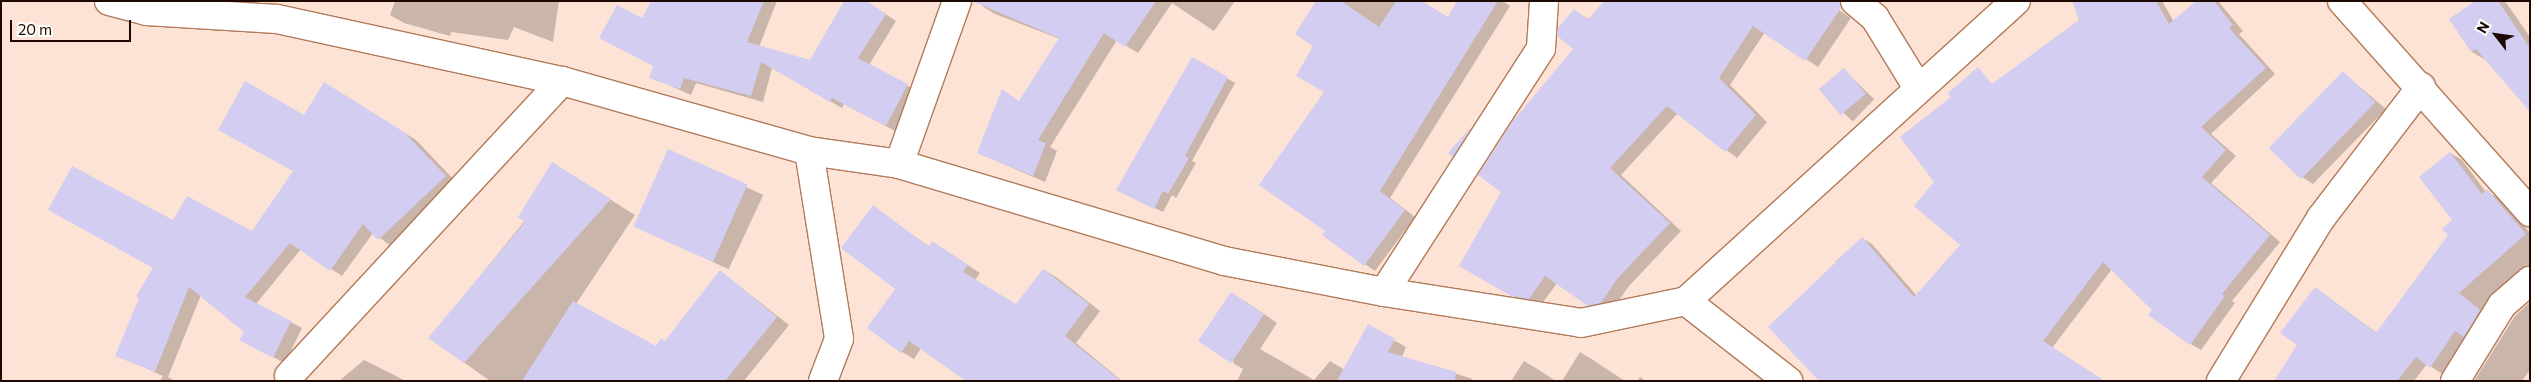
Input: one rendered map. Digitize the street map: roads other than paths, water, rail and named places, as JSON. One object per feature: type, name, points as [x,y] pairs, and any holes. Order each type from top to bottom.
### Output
[{"type":"street","points":[[109,1],[146,11],[276,10],[562,81],[809,151],[899,164],[1224,261],[1384,292],[1581,323],[1686,301],[1918,88],[2016,1]]},
{"type":"street","points":[[899,164],[957,1]]},
{"type":"street","points":[[1384,292],[1541,48],[1544,1]]},
{"type":"street","points":[[1855,1],[1875,18],[1918,88]]},
{"type":"street","points":[[2342,1],[2421,87],[2530,212]]},
{"type":"street","points":[[289,376],[562,81]]},
{"type":"street","points":[[2221,381],[2321,218],[2421,87]]},
{"type":"street","points":[[809,151],[839,339],[822,381]]},
{"type":"street","points":[[2455,381],[2502,305],[2530,281]]},
{"type":"street","points":[[1686,301],[1788,381]]}]
